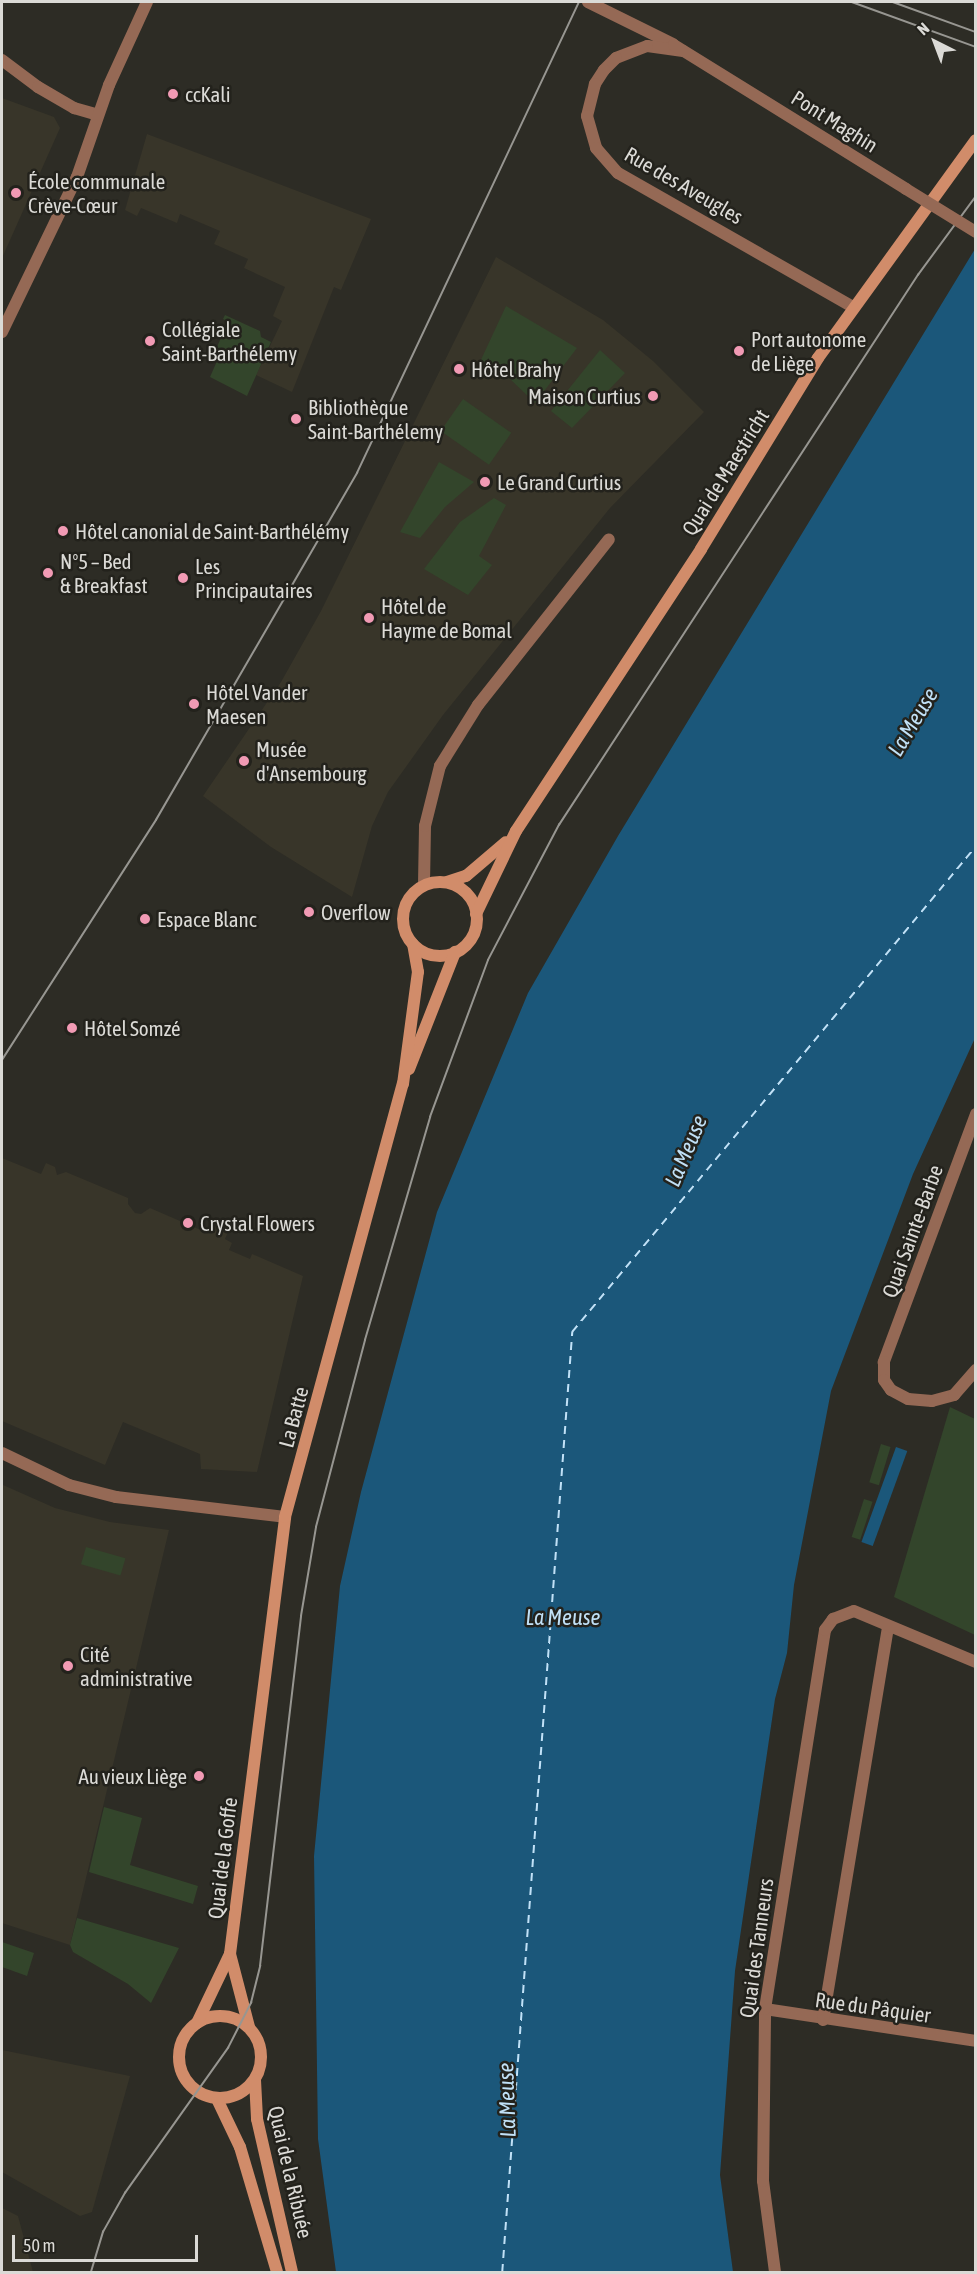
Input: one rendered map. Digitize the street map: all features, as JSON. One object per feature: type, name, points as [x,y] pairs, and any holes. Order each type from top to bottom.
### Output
[{"type":"main road","name":"Quai de Maestricht","points":[[455,952],[472,936],[476,914],[516,831],[853,307],[975,140]]},
{"type":"main road","name":"Quai de Maestricht","points":[[424,884],[447,882],[466,876],[483,865],[516,831]]},
{"type":"main road","points":[[447,882],[467,893],[476,914]]},
{"type":"main road","points":[[424,884],[407,901],[403,912],[406,934],[413,944],[432,955],[455,952]]},
{"type":"main road","name":"La Batte","points":[[402,1084],[418,972],[413,944]]},
{"type":"main road","name":"La Batte","points":[[252,1767],[285,1517],[402,1084],[455,952]]},
{"type":"main road","name":"Quai de la Goffe","points":[[217,2099],[196,2092],[182,2074],[179,2062],[182,2040],[197,2023],[230,1954],[252,1767]]},
{"type":"main road","name":"Quai de la Goffe","points":[[230,1954],[249,2027],[261,2047],[260,2069],[255,2080]]},
{"type":"main road","points":[[197,2023],[207,2018],[229,2016],[249,2027]]},
{"type":"main road","points":[[217,2099],[239,2095],[255,2080]]},
{"type":"main road","name":"Quai de la Ribuée","points":[[255,2080],[257,2119],[292,2272]]},
{"type":"main road","name":"Quai de la Ribuée","points":[[217,2099],[240,2147],[277,2272]]},
{"type":"street","points":[[2,332],[76,177],[98,115],[147,2]]},
{"type":"street","name":"Pont Maghin","points":[[588,2],[695,57],[975,232]]},
{"type":"street","name":"Rue des Aveugles","points":[[695,57],[664,45],[631,50],[616,58],[594,84],[589,100],[587,116],[596,148],[618,173],[853,307]]},
{"type":"street","points":[[2,60],[38,87],[74,108],[98,115]]},
{"type":"street","points":[[424,884],[425,826],[440,766],[478,705],[609,539]]},
{"type":"street","name":"Quai Sainte-Barbe","points":[[975,1114],[885,1362],[884,1380],[891,1390],[908,1399],[932,1401],[954,1395],[975,1370]]},
{"type":"street","points":[[2,1453],[69,1485],[116,1497],[285,1517]]},
{"type":"street","name":"Quai des Tanneurs","points":[[775,2272],[763,2181],[765,2009],[825,1630],[833,1619],[854,1611],[888,1627]]},
{"type":"street","points":[[823,2020],[888,1627],[975,1662]]},
{"type":"street","name":"Rue du Pâquier","points":[[765,2009],[823,2020],[975,2041]]},
{"type":"shaded area","name":"École communale Crève-Cœur","points":[[2,98],[54,117],[60,128],[2,258]]},
{"type":"shaded area","points":[[147,134],[371,219],[341,290],[334,287],[292,392],[256,375],[282,321],[273,316],[285,287],[244,268],[248,259],[214,244],[220,231],[180,214],[177,223],[141,208],[137,216],[125,210]]},
{"type":"shaded area","points":[[496,257],[603,320],[653,361],[704,412],[610,508],[443,715],[388,792],[372,826],[352,897],[271,847],[203,796],[281,682],[321,611]]},
{"type":"shaded area","points":[[2,1158],[41,1174],[46,1163],[55,1167],[57,1175],[66,1172],[128,1198],[128,1204],[135,1213],[141,1214],[150,1208],[210,1234],[219,1220],[231,1225],[225,1239],[232,1243],[229,1250],[250,1259],[252,1254],[303,1276],[257,1472],[201,1469],[200,1454],[123,1422],[105,1465],[2,1421]]},
{"type":"shaded area","points":[[3,1485],[55,1508],[110,1522],[169,1530],[70,1945],[2,1923]]},
{"type":"shaded area","points":[[2,2050],[130,2076],[92,2212],[80,2216],[2,2172]]},
{"type":"shaded area","points":[[2,2208],[18,2216],[33,2272],[2,2272]]},
{"type":"green space","points":[[506,306],[577,348],[535,403],[509,378],[479,364]]},
{"type":"green space","points":[[225,315],[260,331],[261,337],[271,342],[247,396],[210,377],[217,361],[212,358],[228,322],[223,319]]},
{"type":"green space","points":[[600,350],[625,373],[572,428],[551,411]]},
{"type":"green space","points":[[463,399],[511,433],[489,465],[441,431]]},
{"type":"green space","points":[[439,462],[474,482],[445,507],[420,538],[400,532]]},
{"type":"green space","points":[[494,498],[506,505],[479,556],[492,565],[468,595],[424,569],[460,522]]},
{"type":"green space","points":[[950,1407],[975,1419],[975,1635],[894,1597]]},
{"type":"green space","points":[[881,1444],[891,1447],[879,1485],[869,1482]]},
{"type":"green space","points":[[864,1499],[873,1502],[860,1540],[852,1537]]},
{"type":"green space","points":[[86,1547],[125,1558],[120,1576],[81,1564]]},
{"type":"green space","points":[[104,1807],[142,1818],[130,1865],[198,1886],[193,1904],[89,1872]]},
{"type":"green space","points":[[77,1918],[179,1948],[151,2003],[128,1984],[73,1952],[70,1945]]},
{"type":"green space","points":[[2,1942],[34,1953],[27,1976],[2,1967]]},
{"type":"water","name":"La Meuse","points":[[975,249],[975,1038],[913,1174],[831,1391],[794,1585],[787,1653],[775,1699],[735,1971],[720,2175],[733,2272],[336,2272],[318,2139],[314,1856],[340,1586],[361,1492],[437,1212],[528,993],[618,836]]},
{"type":"water","points":[[896,1447],[907,1451],[873,1546],[861,1542]]},
{"type":"ferry route","points":[[502,2272],[572,1332],[976,846]]},
{"type":"tram line","points":[[2,1060],[156,820],[357,473],[579,2]]},
{"type":"tram line","points":[[852,2],[976,47]]},
{"type":"tram line","points":[[893,2],[976,32]]},
{"type":"tram line","points":[[91,2272],[103,2232],[125,2193],[228,2048],[251,2003],[260,1966],[301,1616],[316,1527],[365,1340],[430,1117],[488,960],[559,825],[918,275],[976,196]]},
{"type":"place","name":"ccKali","points":[[173,94]]},
{"type":"place","name":"École communale Crève-Cœur","points":[[16,193]]},
{"type":"place","name":"Collégiale Saint-Barthélemy","points":[[150,341]]},
{"type":"place","name":"Port autonome de Liège","points":[[739,351]]},
{"type":"place","name":"Hôtel Brahy","points":[[459,369]]},
{"type":"place","name":"Maison Curtius","points":[[653,396]]},
{"type":"place","name":"Bibliothèque Saint-Barthélemy","points":[[296,419]]},
{"type":"place","name":"Le Grand Curtius","points":[[485,482]]},
{"type":"place","name":"Hôtel canonial de Saint-Barthélémy","points":[[63,531]]},
{"type":"place","name":"N°5 – Bed & Breakfast","points":[[48,573]]},
{"type":"place","name":"Les Principautaires","points":[[183,578]]},
{"type":"place","name":"Hôtel de Hayme de Bomal","points":[[369,618]]},
{"type":"place","name":"Hôtel Vander Maesen","points":[[194,704]]},
{"type":"place","name":"Musée d'Ansembourg","points":[[244,761]]},
{"type":"place","name":"Overflow","points":[[309,912]]},
{"type":"place","name":"Espace Blanc","points":[[145,919]]},
{"type":"place","name":"Hôtel Somzé","points":[[72,1028]]},
{"type":"place","name":"Crystal Flowers","points":[[188,1223]]},
{"type":"place","name":"Cité administrative","points":[[68,1666]]},
{"type":"place","name":"Au vieux Liège","points":[[199,1776]]}]
